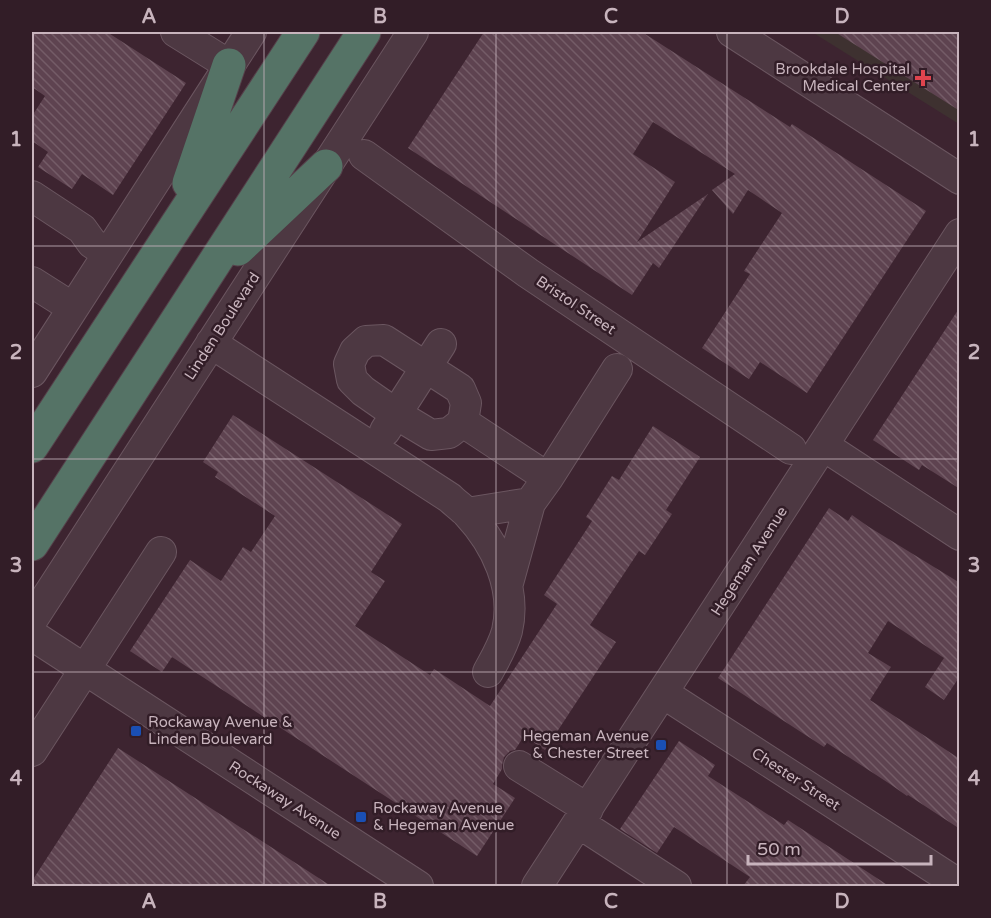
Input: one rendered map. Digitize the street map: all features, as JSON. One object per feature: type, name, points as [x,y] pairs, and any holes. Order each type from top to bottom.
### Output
[{"type":"highway","points":[[32,446],[303,32]]},
{"type":"highway","points":[[32,544],[364,32]]},
{"type":"highway","points":[[175,226],[229,65]]},
{"type":"highway","points":[[201,283],[326,166]]},
{"type":"street","points":[[176,32],[229,65]]},
{"type":"street","points":[[32,372],[251,32]]},
{"type":"street","name":"Linden Boulevard","points":[[32,620],[413,32]]},
{"type":"street","points":[[732,32],[960,179]]},
{"type":"street","name":"Bristol Street","points":[[364,155],[528,273],[791,449]]},
{"type":"street","points":[[32,196],[82,229],[92,243],[107,253]]},
{"type":"street","name":"Hegeman Avenue","points":[[537,886],[960,234]]},
{"type":"street","points":[[32,282],[73,308]]},
{"type":"street","points":[[384,340],[434,356],[460,389],[466,403],[463,422],[450,433],[431,435],[396,414],[363,391],[352,380],[350,364],[355,351],[366,341],[384,340]]},
{"type":"street","points":[[211,343],[450,498],[467,513],[497,555],[508,583]]},
{"type":"street","points":[[373,449],[434,356]]},
{"type":"street","points":[[488,672],[507,630],[508,583],[531,503],[617,369]]},
{"type":"street","points":[[463,422],[548,478]]},
{"type":"street","points":[[824,446],[960,536]]},
{"type":"street","points":[[467,513],[531,503]]},
{"type":"street","points":[[32,750],[161,552]]},
{"type":"street","name":"Rockaway Avenue","points":[[32,635],[418,886]]},
{"type":"street","name":"Chester Street","points":[[663,693],[960,885]]},
{"type":"street","points":[[519,765],[676,886]]},
{"type":"shaded area","name":"Brookdale Hospital Medical Center","points":[[812,32],[959,32],[959,124]]},
{"type":"building","points":[[32,32],[107,32],[186,83],[113,195],[82,174],[72,189],[38,167],[48,152],[32,141],[32,116],[45,96],[32,87]]},
{"type":"building","points":[[484,32],[642,32],[790,127],[792,124],[926,211],[807,393],[760,362],[749,379],[702,348],[750,274],[744,271],[782,213],[748,190],[733,214],[712,190],[735,174],[653,122],[633,154],[675,182],[637,242],[708,194],[659,268],[653,263],[632,295],[408,148]]},
{"type":"building","name":"Brookdale Hospital Medical Center","points":[[835,32],[960,32],[960,111]]},
{"type":"building","points":[[960,307],[960,489],[922,465],[919,470],[873,440]]},
{"type":"building","points":[[233,415],[402,524],[371,572],[385,581],[355,626],[430,675],[434,669],[490,706],[557,604],[544,595],[592,521],[586,517],[612,476],[619,480],[653,426],[700,457],[666,510],[672,514],[645,555],[639,551],[590,625],[616,642],[545,750],[524,736],[515,750],[510,751],[504,757],[502,769],[493,784],[515,798],[477,856],[172,657],[162,672],[130,651],[190,560],[221,581],[243,547],[251,552],[275,516],[215,477],[218,472],[203,462]]},
{"type":"building","points":[[829,508],[848,521],[852,515],[960,583],[960,676],[944,700],[925,687],[944,658],[888,621],[868,653],[891,667],[870,700],[960,759],[960,829],[827,743],[824,747],[718,678]]},
{"type":"building","points":[[679,741],[715,765],[708,776],[784,825],[788,820],[889,886],[743,886],[750,877],[674,827],[657,853],[620,829]]},
{"type":"building","points":[[118,748],[331,886],[32,886],[32,881]]},
{"type":"place","name":"Brookdale Hospital Medical Center","points":[[923,78]]},
{"type":"place","name":"Rockaway Avenue & Linden Boulevard","points":[[136,731]]},
{"type":"place","name":"Hegeman Avenue & Chester Street","points":[[661,745]]},
{"type":"place","name":"Rockaway Avenue & Hegeman Avenue","points":[[361,817]]}]
